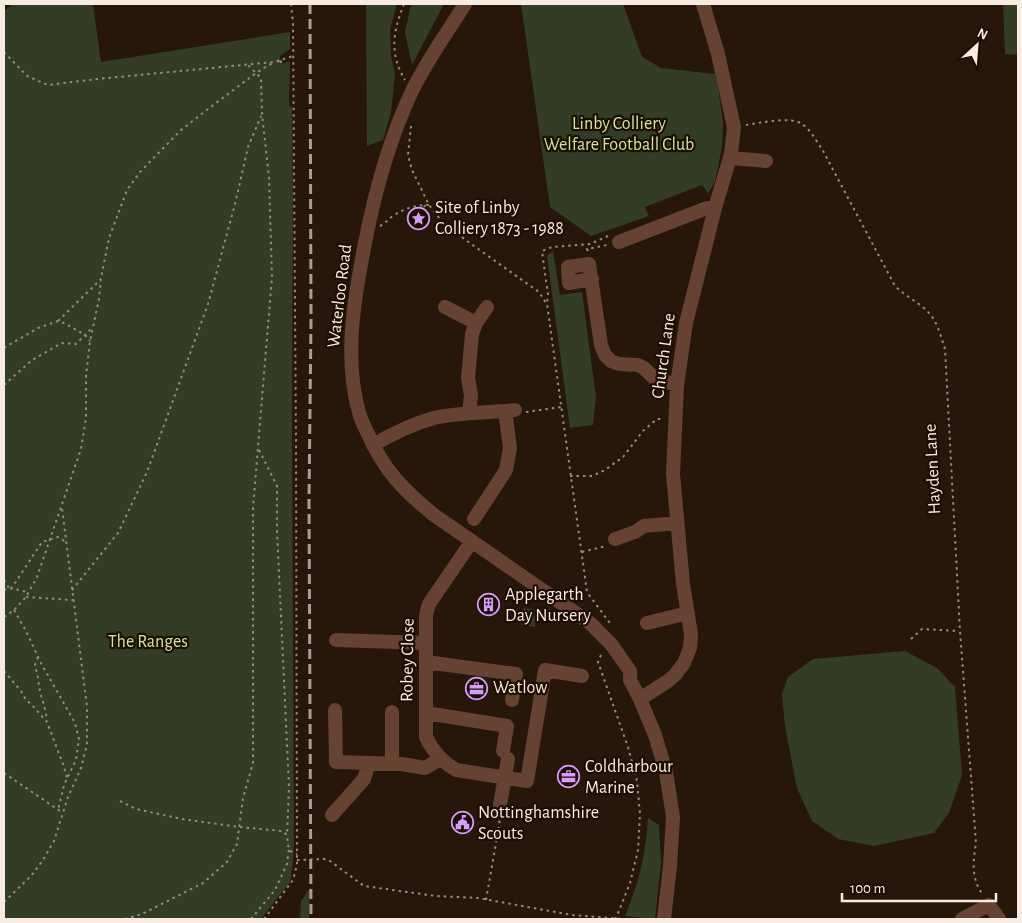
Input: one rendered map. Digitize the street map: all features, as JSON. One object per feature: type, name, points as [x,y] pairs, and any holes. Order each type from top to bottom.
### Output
[{"type":"street","name":"Waterloo Road","points":[[465,4],[412,90],[384,162],[358,279],[351,341],[354,390],[360,417],[373,445],[396,480],[413,498],[434,515],[590,623],[611,644],[630,671],[630,680],[640,698],[655,735],[666,772],[673,817],[664,919]]},
{"type":"street","name":"Church Lane","points":[[640,698],[668,681],[684,664],[690,648],[692,634],[682,584],[673,474],[677,385],[686,323],[715,208],[730,158],[734,136],[734,127],[718,54],[703,4]]},
{"type":"street","points":[[730,158],[766,161]]},
{"type":"street","points":[[617,238],[707,208],[715,208]]},
{"type":"street","points":[[592,279],[569,283],[568,267],[590,264],[601,345],[605,355],[619,364],[638,365],[654,378],[677,385]]},
{"type":"street","points":[[445,307],[476,323]]},
{"type":"street","points":[[469,413],[471,395],[468,378],[472,334],[476,323],[487,307]]},
{"type":"street","points":[[373,445],[398,431],[434,418],[510,410],[510,448],[506,470],[474,520]]},
{"type":"street","points":[[615,539],[637,538],[644,526],[677,523]]},
{"type":"street","name":"Robey Close","points":[[472,541],[429,604],[426,615],[426,737],[440,759],[456,770],[527,781],[545,670],[582,676]]},
{"type":"street","points":[[647,623],[688,613]]},
{"type":"street","points":[[336,640],[426,643]]},
{"type":"street","points":[[426,662],[516,674],[512,700]]},
{"type":"street","points":[[335,710],[336,762],[397,764],[425,768],[440,759]]},
{"type":"street","points":[[392,712],[397,764]]},
{"type":"street","points":[[426,713],[507,726],[505,778],[500,805]]},
{"type":"street","points":[[332,815],[364,779],[368,763]]},
{"type":"street","points":[[962,919],[989,904],[999,919]]},
{"type":"path","points":[[264,919],[293,880],[297,860],[296,454],[291,4]]},
{"type":"path","points":[[404,4],[397,22],[394,44],[397,65],[404,80],[412,90]]},
{"type":"path","points":[[4,52],[27,76],[48,85],[274,62]]},
{"type":"path","points":[[4,617],[14,610],[26,597],[37,577],[81,449],[86,418],[86,376],[101,278],[109,238],[127,190],[140,172],[181,130],[256,73],[274,62],[293,56]]},
{"type":"path","points":[[125,919],[142,914],[204,883],[227,862],[237,844],[243,798],[253,763],[253,508],[272,277],[269,177],[262,114],[261,78],[248,64]]},
{"type":"path","points":[[72,590],[118,533],[147,472],[208,304],[236,204],[248,147],[262,114]]},
{"type":"path","name":"Hayden Lane","points":[[734,127],[784,120],[801,122],[822,149],[895,286],[929,312],[937,325],[945,349],[960,631],[976,843],[973,860],[980,892],[989,904]]},
{"type":"path","points":[[411,123],[408,155],[412,170],[429,205],[444,224],[539,292],[547,304]]},
{"type":"path","points":[[416,217],[425,205]]},
{"type":"path","points":[[368,230],[386,224],[391,217],[407,207],[429,205]]},
{"type":"path","points":[[614,629],[587,592],[547,304],[548,294],[542,251],[552,247],[590,244],[617,238]]},
{"type":"path","points":[[590,264],[588,249],[617,238]]},
{"type":"path","points":[[4,348],[38,328],[58,321],[101,278]]},
{"type":"path","points":[[58,321],[85,335],[90,342]]},
{"type":"path","points":[[4,385],[32,360],[62,343],[76,344],[94,326]]},
{"type":"path","points":[[510,410],[522,412],[561,407]]},
{"type":"path","points":[[570,476],[592,476],[605,470],[623,457],[644,431],[657,419],[675,418]]},
{"type":"path","points":[[258,448],[277,486],[277,531],[289,787],[287,835]]},
{"type":"path","points":[[4,902],[31,876],[54,841],[68,797],[82,768],[87,744],[86,707],[62,508]]},
{"type":"path","points":[[10,588],[42,542],[58,537],[66,542]]},
{"type":"path","points":[[582,552],[610,545],[615,539]]},
{"type":"path","points":[[4,580],[10,588]]},
{"type":"path","points":[[4,590],[10,588],[29,592]]},
{"type":"path","points":[[26,597],[73,600]]},
{"type":"path","points":[[14,610],[75,723],[79,738],[76,760],[64,785],[58,810]]},
{"type":"path","points":[[911,639],[922,629],[960,631]]},
{"type":"path","points":[[601,656],[598,662],[628,746],[638,781],[640,814],[638,850],[630,883],[615,919]]},
{"type":"path","points":[[38,657],[35,666],[47,722],[67,778]]},
{"type":"path","points":[[4,671],[26,700],[32,704],[47,722]]},
{"type":"path","points":[[4,773],[63,813]]},
{"type":"path","points":[[120,801],[136,809],[182,819],[282,831],[287,835],[290,850],[297,854]]},
{"type":"path","points":[[486,900],[499,826],[500,805]]},
{"type":"path","points":[[251,919],[275,890],[287,864],[289,847]]},
{"type":"path","points":[[297,860],[324,859],[330,861],[364,886],[436,896],[478,898],[572,914],[626,919]]},
{"type":"green space","name":"The Ranges","points":[[13,4],[93,4],[101,62],[290,32],[290,49],[280,56],[281,64],[290,61],[289,106],[292,107],[294,844],[290,882],[261,919],[4,919],[4,11]]},
{"type":"green space","points":[[366,4],[397,4],[390,29],[391,56],[395,74],[391,112],[383,140],[367,146]]},
{"type":"green space","points":[[411,4],[444,4],[412,65],[405,32]]},
{"type":"green space","name":"Linby Colliery Welfare Football Club","points":[[521,4],[623,4],[642,57],[661,68],[715,74],[723,122],[722,147],[715,182],[708,193],[702,185],[645,207],[649,216],[591,236],[550,207]]},
{"type":"green space","points":[[1003,4],[1018,4],[1018,55],[1005,54]]},
{"type":"green space","points":[[553,251],[560,295],[582,292],[596,397],[593,425],[570,428],[547,256]]},
{"type":"green space","points":[[523,608],[538,610],[535,627],[521,625]]},
{"type":"green space","points":[[905,651],[937,668],[955,687],[962,775],[949,813],[934,833],[874,846],[838,839],[812,821],[797,788],[785,727],[782,694],[788,677],[813,659]]},
{"type":"green space","points":[[648,818],[659,825],[661,863],[655,919],[625,916],[642,864]]},
{"type":"green space","points":[[310,888],[309,919],[300,919],[301,901]]},
{"type":"railway","points":[[310,4],[311,320],[309,500],[311,919]]},
{"type":"place","name":"Site of Linby Colliery 1873 - 1988","points":[[419,218]]},
{"type":"place","name":"Applegarth Day Nursery","points":[[489,605]]},
{"type":"place","name":"Watlow","points":[[477,688]]},
{"type":"place","name":"Coldharbour Marine","points":[[569,777]]},
{"type":"place","name":"Nottinghamshire Scouts","points":[[462,823]]}]
